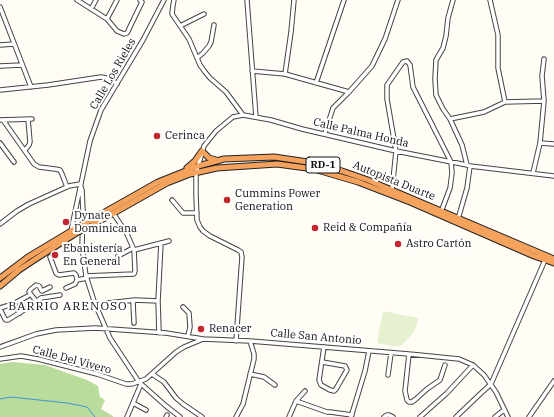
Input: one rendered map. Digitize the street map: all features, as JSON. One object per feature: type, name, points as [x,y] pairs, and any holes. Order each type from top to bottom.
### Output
[{"type":"highway","points":[[182,172],[195,161],[202,151],[209,158],[219,160]]},
{"type":"highway","name":"Autopista Duarte","points":[[89,224],[158,182],[198,166],[219,160],[274,157],[315,163],[368,180],[441,212],[554,258]]},
{"type":"highway","name":"Autopista Duarte","points":[[89,224],[113,213],[167,183],[190,174],[217,168],[277,164],[314,169],[365,184],[554,263]]},
{"type":"highway","name":"RD-1","points":[[0,286],[29,263],[79,232],[89,224]]},
{"type":"highway","name":"RD-1","points":[[0,278],[28,256],[44,246],[72,231],[79,232]]},
{"type":"street","points":[[77,0],[107,19],[117,31],[124,34],[127,33],[142,2],[140,0]]},
{"type":"street","points":[[91,9],[96,0]]},
{"type":"street","points":[[107,19],[117,0]]},
{"type":"street","name":"Calle Los Rieles","points":[[72,231],[80,184],[90,141],[101,110],[143,40],[164,0]]},
{"type":"street","points":[[174,0],[172,14],[189,39],[205,72],[226,92],[243,114],[233,117],[216,131],[204,146],[196,173],[197,220],[200,227],[210,236],[241,252],[242,257],[236,340]]},
{"type":"street","points":[[247,0],[256,117]]},
{"type":"street","points":[[285,74],[294,0]]},
{"type":"street","points":[[316,83],[344,0]]},
{"type":"street","points":[[325,133],[333,108],[372,66],[386,39],[398,0]]},
{"type":"street","points":[[453,0],[448,18],[443,48],[436,60],[435,79],[436,95],[442,109],[450,119],[462,145],[468,166],[467,188],[458,219]]},
{"type":"street","points":[[490,0],[498,35],[498,68],[505,102]]},
{"type":"street","points":[[0,7],[31,87]]},
{"type":"street","points":[[180,26],[204,14]]},
{"type":"street","points":[[197,58],[204,53],[209,46],[214,25]]},
{"type":"street","points":[[0,45],[14,44]]},
{"type":"street","points":[[533,173],[540,143],[544,101],[542,76],[544,59]]},
{"type":"street","points":[[392,190],[396,151],[387,99],[387,85],[403,62],[407,61],[410,65],[413,87],[450,162],[452,173],[450,188],[441,212]]},
{"type":"street","points":[[0,66],[22,65]]},
{"type":"street","points":[[252,71],[285,74],[349,92]]},
{"type":"street","points":[[0,90],[102,77],[111,79],[117,84]]},
{"type":"street","points":[[450,119],[484,112],[505,102],[544,101]]},
{"type":"street","name":"Calle Palma Honda","points":[[243,114],[396,151],[468,166],[554,176]]},
{"type":"street","points":[[1,120],[30,119],[30,142],[29,146],[25,150]]},
{"type":"street","points":[[1,120],[39,168],[60,170],[67,187]]},
{"type":"street","points":[[0,143],[14,162]]},
{"type":"street","points":[[540,143],[554,144]]},
{"type":"street","points":[[0,224],[29,204],[67,187],[80,184],[82,190],[83,211],[79,232],[87,277],[95,304],[110,338],[140,383],[180,417]]},
{"type":"street","points":[[172,200],[183,213],[197,213]]},
{"type":"street","points":[[66,288],[75,284],[77,280],[87,277],[134,274],[134,249],[127,234],[113,213]]},
{"type":"street","points":[[118,256],[134,249],[169,242]]},
{"type":"street","points":[[158,333],[161,243]]},
{"type":"street","points":[[50,257],[57,274],[76,273],[77,280]]},
{"type":"street","points":[[456,417],[491,384],[545,260]]},
{"type":"street","points":[[36,301],[29,292],[30,290],[36,285],[39,286],[42,291],[50,287]]},
{"type":"street","points":[[28,296],[13,304],[0,308],[2,318],[6,320],[20,313],[44,296],[60,294]]},
{"type":"street","points":[[108,304],[130,300],[158,301]]},
{"type":"street","points":[[134,301],[134,323]]},
{"type":"street","points":[[13,304],[20,313]]},
{"type":"street","points":[[183,307],[189,313],[190,327],[188,336]]},
{"type":"street","name":"Calle San Antonio","points":[[0,346],[36,334],[56,330],[80,328],[136,330],[203,339],[324,347],[459,360],[473,365],[484,375],[496,392],[508,417]]},
{"type":"street","points":[[127,417],[140,383],[176,352],[203,339]]},
{"type":"street","points":[[236,417],[243,404],[254,359],[250,341]]},
{"type":"street","points":[[322,362],[345,366],[346,368],[334,391],[330,390],[320,382],[319,378],[324,347]]},
{"type":"street","points":[[296,401],[327,415],[330,412],[351,416],[365,371],[368,351]]},
{"type":"street","points":[[388,375],[391,353]]},
{"type":"street","points":[[409,354],[404,391],[409,402],[416,400],[426,389],[440,380],[445,366]]},
{"type":"street","name":"Calle Del Vivero","points":[[0,359],[27,357],[97,374],[126,384],[140,383]]},
{"type":"street","points":[[420,417],[447,393],[473,365]]},
{"type":"street","points":[[152,374],[164,382],[176,398],[202,417]]},
{"type":"street","points":[[250,374],[264,377],[275,385]]},
{"type":"street","points":[[530,417],[554,381]]},
{"type":"street","points":[[289,417],[296,401],[304,391]]},
{"type":"street","points":[[133,403],[146,410]]},
{"type":"street","points":[[495,417],[504,410]]},
{"type":"street","points":[[384,417],[389,415],[393,417]]},
{"type":"green space","points":[[383,311],[418,318],[418,322],[413,333],[401,346],[377,343]]},
{"type":"green space","points":[[12,362],[45,365],[87,380],[98,386],[100,397],[105,400],[101,409],[113,417],[0,417],[0,364]]},
{"type":"waterway","points":[[0,399],[11,397],[67,403],[87,407],[95,417]]},
{"type":"place","name":"Cerinca","points":[[157,136]]},
{"type":"place","name":"Cummins Power Generation","points":[[227,200]]},
{"type":"place","name":"Dynate Dominicana","points":[[66,222]]},
{"type":"place","name":"Reid & Compañía","points":[[315,228]]},
{"type":"place","name":"Astro Cartón","points":[[398,244]]},
{"type":"place","name":"Ebanistería En General","points":[[55,255]]},
{"type":"place","name":"Renacer","points":[[201,329]]},
{"type":"district","name":"BARRIO ARENOSO","points":[[68,307]]}]
